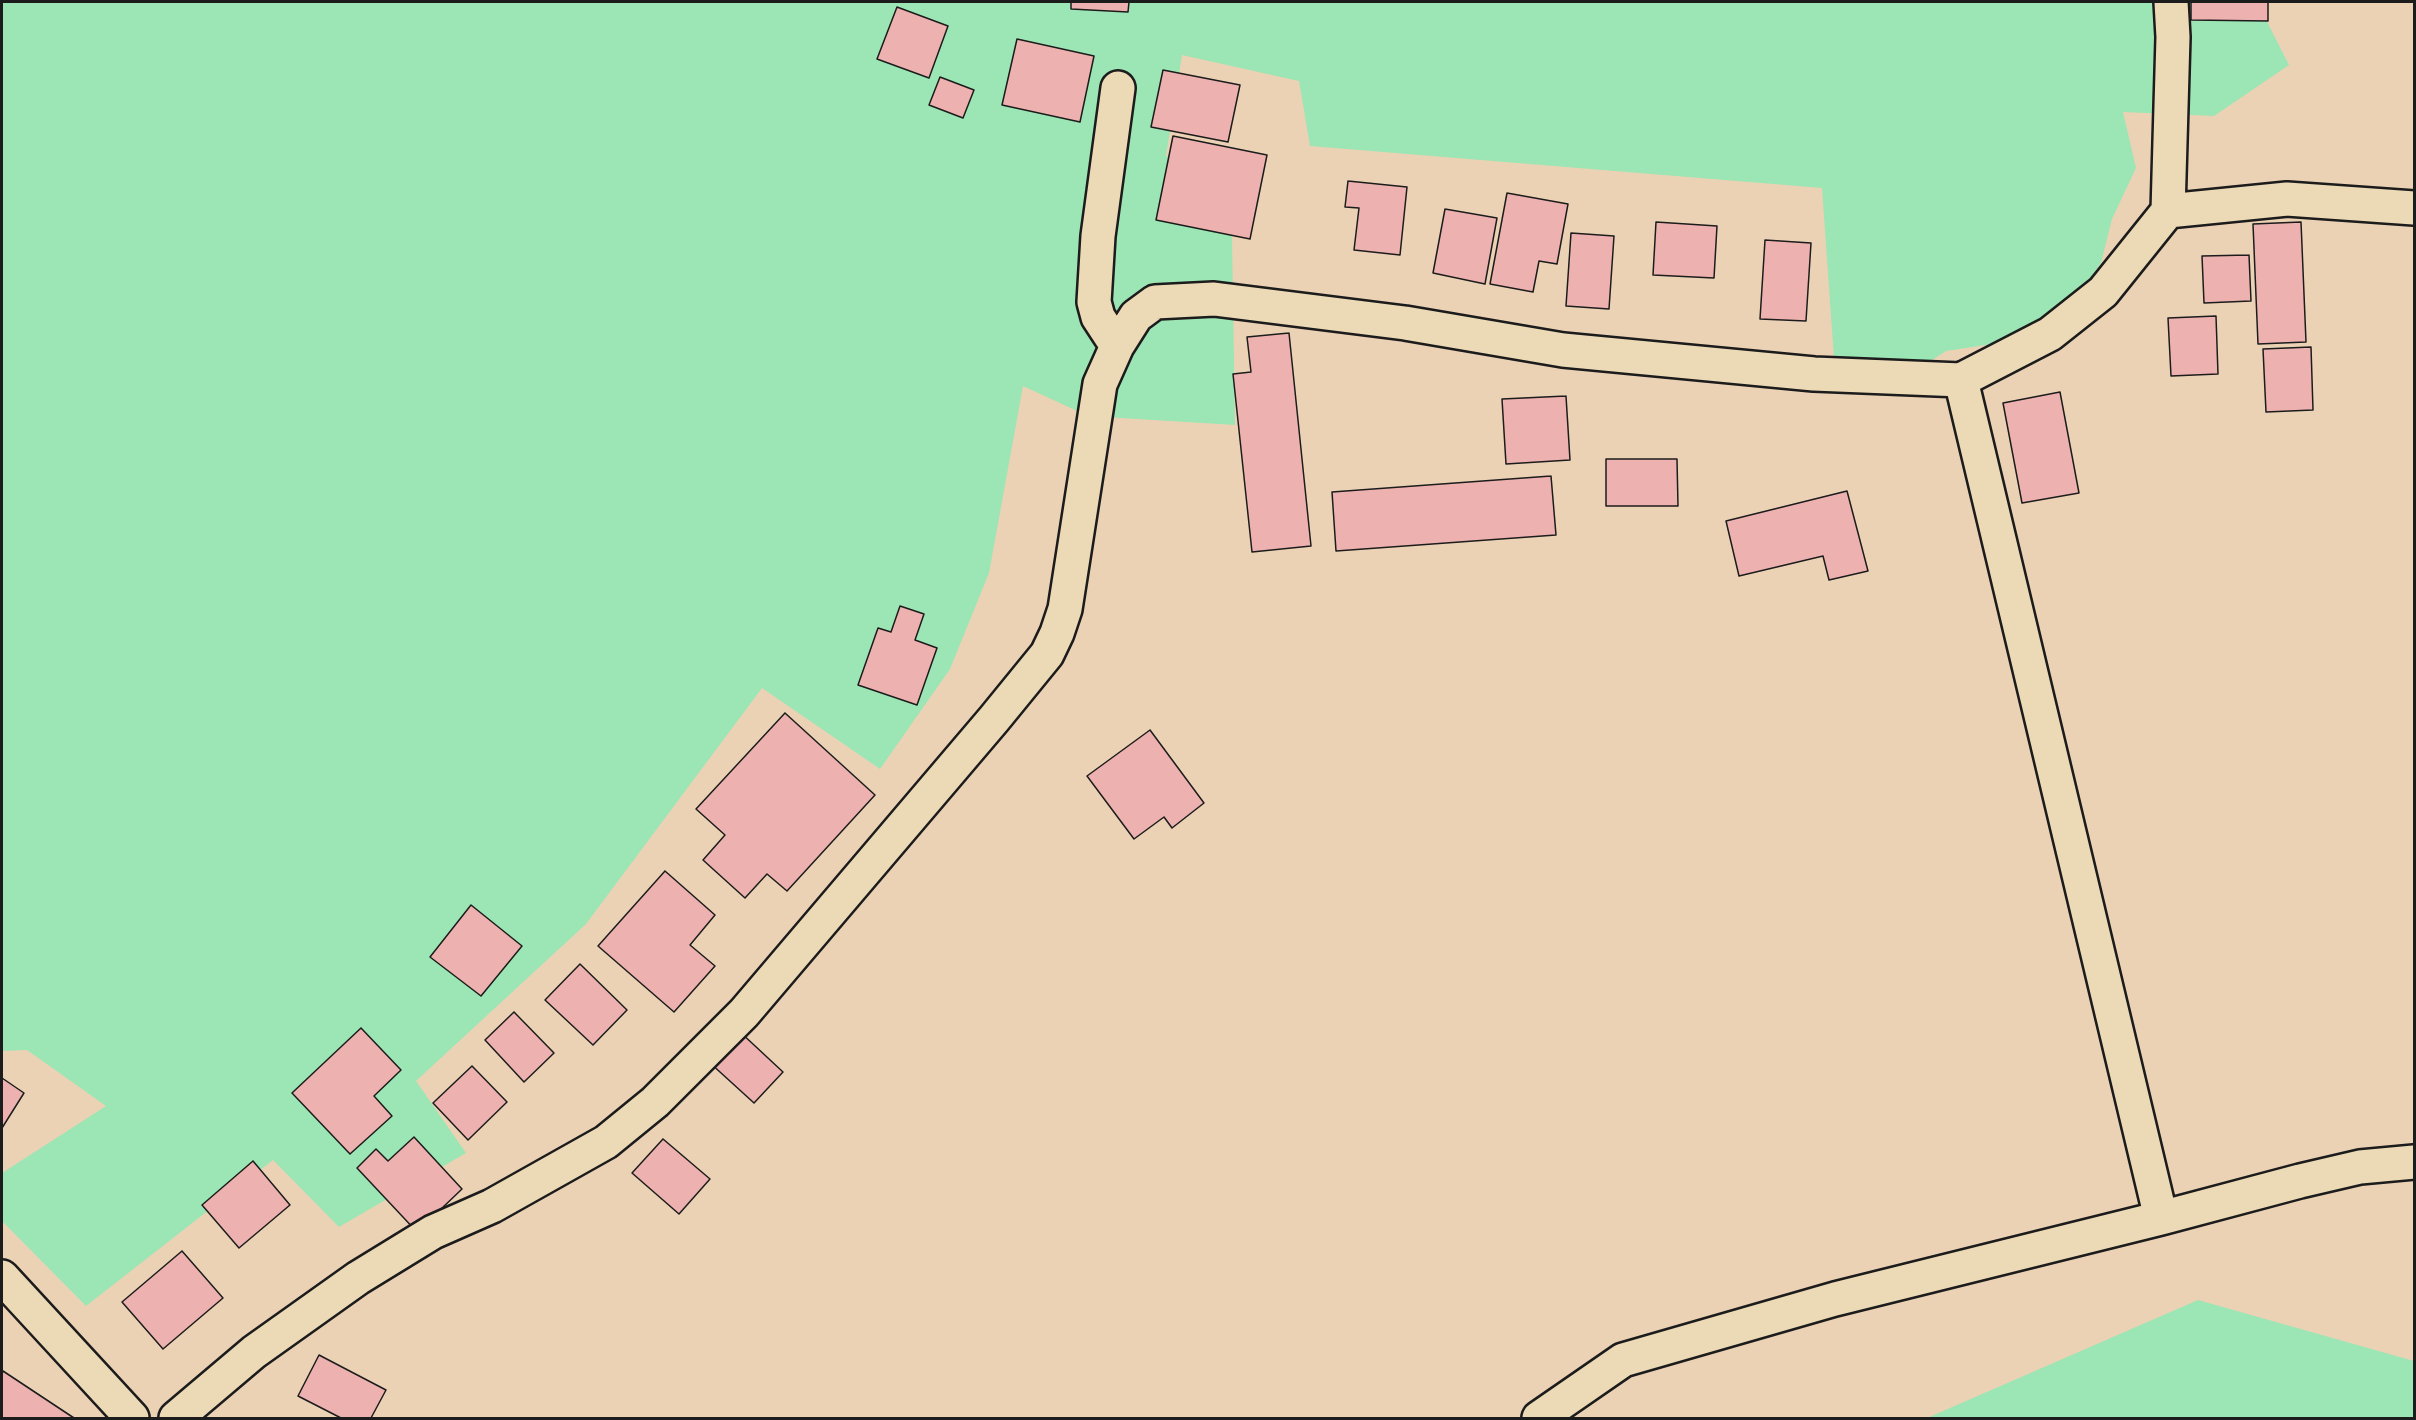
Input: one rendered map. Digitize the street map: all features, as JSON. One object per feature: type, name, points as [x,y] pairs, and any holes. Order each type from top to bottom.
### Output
[{"type":"street","points":[[176,1419],[255,1352],[358,1278],[433,1232],[492,1206],[606,1142],[655,1102],[744,1013],[1047,654],[1065,609],[1100,384],[1117,346],[1136,316],[1155,302],[1214,299],[1405,323],[1563,350],[1814,374],[1962,380],[2050,334],[2103,292],[2168,211],[2173,37],[2171,2]]},
{"type":"street","points":[[1117,346],[1098,317],[1094,302],[1098,236],[1118,88]]},
{"type":"street","points":[[2168,211],[2288,200],[2415,208]]},
{"type":"street","points":[[1962,380],[2088,921],[2161,1218]]},
{"type":"street","points":[[1539,1419],[1623,1360],[1835,1299],[2360,1167],[2415,1162]]},
{"type":"street","points":[[2,1277],[132,1419]]},
{"type":"green space","points":[[2,2],[2257,2],[2289,65],[2214,116],[2123,112],[2136,168],[2112,219],[2101,263],[2078,295],[2019,340],[1946,351],[1912,373],[1835,373],[1822,188],[1310,146],[1299,81],[1182,55],[1166,156],[1231,172],[1235,425],[1088,416],[1023,386],[989,573],[950,669],[880,769],[762,688],[586,924],[416,1081],[466,1153],[339,1227],[273,1160],[86,1306],[2,1221],[2,1173],[106,1106],[27,1050],[2,1051]]},
{"type":"green space","points":[[2198,1300],[2414,1361],[2414,1418],[1927,1418]]},
{"type":"building","points":[[1071,2],[1129,2],[1128,12],[1071,9]]},
{"type":"building","points":[[2191,2],[2268,2],[2268,21],[2191,20]]},
{"type":"building","points":[[897,7],[948,26],[929,78],[877,59]]},
{"type":"building","points":[[1017,39],[1094,56],[1080,122],[1002,105]]},
{"type":"building","points":[[1163,70],[1240,85],[1228,142],[1151,127]]},
{"type":"building","points":[[940,77],[974,90],[963,118],[929,105]]},
{"type":"building","points":[[1173,136],[1267,155],[1250,239],[1156,220]]},
{"type":"building","points":[[1348,181],[1407,187],[1400,255],[1354,250],[1359,208],[1345,207]]},
{"type":"building","points":[[1507,193],[1568,204],[1557,264],[1539,261],[1533,292],[1490,284]]},
{"type":"building","points":[[1445,209],[1497,218],[1485,284],[1433,273]]},
{"type":"building","points":[[1656,222],[1717,226],[1714,278],[1653,275]]},
{"type":"building","points":[[2301,222],[2306,342],[2258,344],[2253,224]]},
{"type":"building","points":[[1571,233],[1614,236],[1609,309],[1566,306]]},
{"type":"building","points":[[1765,240],[1811,243],[1806,321],[1760,319]]},
{"type":"building","points":[[2249,255],[2251,301],[2204,303],[2202,256]]},
{"type":"building","points":[[2216,316],[2218,374],[2171,376],[2168,318]]},
{"type":"building","points":[[1289,333],[1311,546],[1252,552],[1233,374],[1251,372],[1247,337]]},
{"type":"building","points":[[2311,347],[2313,410],[2266,412],[2263,349]]},
{"type":"building","points":[[2060,392],[2079,493],[2022,503],[2003,403]]},
{"type":"building","points":[[1566,396],[1570,460],[1506,464],[1502,399]]},
{"type":"building","points":[[1606,459],[1677,459],[1678,506],[1606,506]]},
{"type":"building","points":[[1551,476],[1556,535],[1336,551],[1332,492]]},
{"type":"building","points":[[1847,491],[1868,571],[1829,580],[1823,556],[1739,576],[1726,521]]},
{"type":"building","points":[[900,606],[924,614],[915,640],[937,648],[917,705],[858,685],[878,628],[891,632]]},
{"type":"building","points":[[785,713],[875,795],[787,891],[767,874],[745,898],[703,860],[725,835],[696,809]]},
{"type":"building","points":[[1150,730],[1204,803],[1172,828],[1164,817],[1134,839],[1087,776]]},
{"type":"building","points":[[665,871],[715,915],[690,945],[715,966],[674,1012],[598,946]]},
{"type":"building","points":[[471,905],[522,946],[481,996],[430,957]]},
{"type":"building","points":[[580,964],[627,1010],[593,1045],[545,1000]]},
{"type":"building","points":[[514,1012],[554,1053],[524,1082],[485,1040]]},
{"type":"building","points":[[361,1028],[401,1070],[374,1096],[392,1116],[350,1154],[292,1093]]},
{"type":"building","points":[[739,1031],[783,1072],[754,1103],[709,1062]]},
{"type":"building","points":[[472,1066],[507,1102],[468,1140],[433,1103]]},
{"type":"building","points":[[2,1078],[24,1093],[2,1128]]},
{"type":"building","points":[[414,1137],[462,1189],[417,1232],[357,1168],[376,1149],[388,1161]]},
{"type":"building","points":[[663,1139],[710,1179],[679,1214],[632,1173]]},
{"type":"building","points":[[253,1161],[290,1205],[239,1248],[202,1205]]},
{"type":"building","points":[[182,1251],[223,1298],[163,1349],[122,1302]]},
{"type":"building","points":[[319,1355],[386,1390],[371,1418],[341,1418],[298,1396]]},
{"type":"building","points":[[3,1371],[74,1418],[2,1418]]}]
